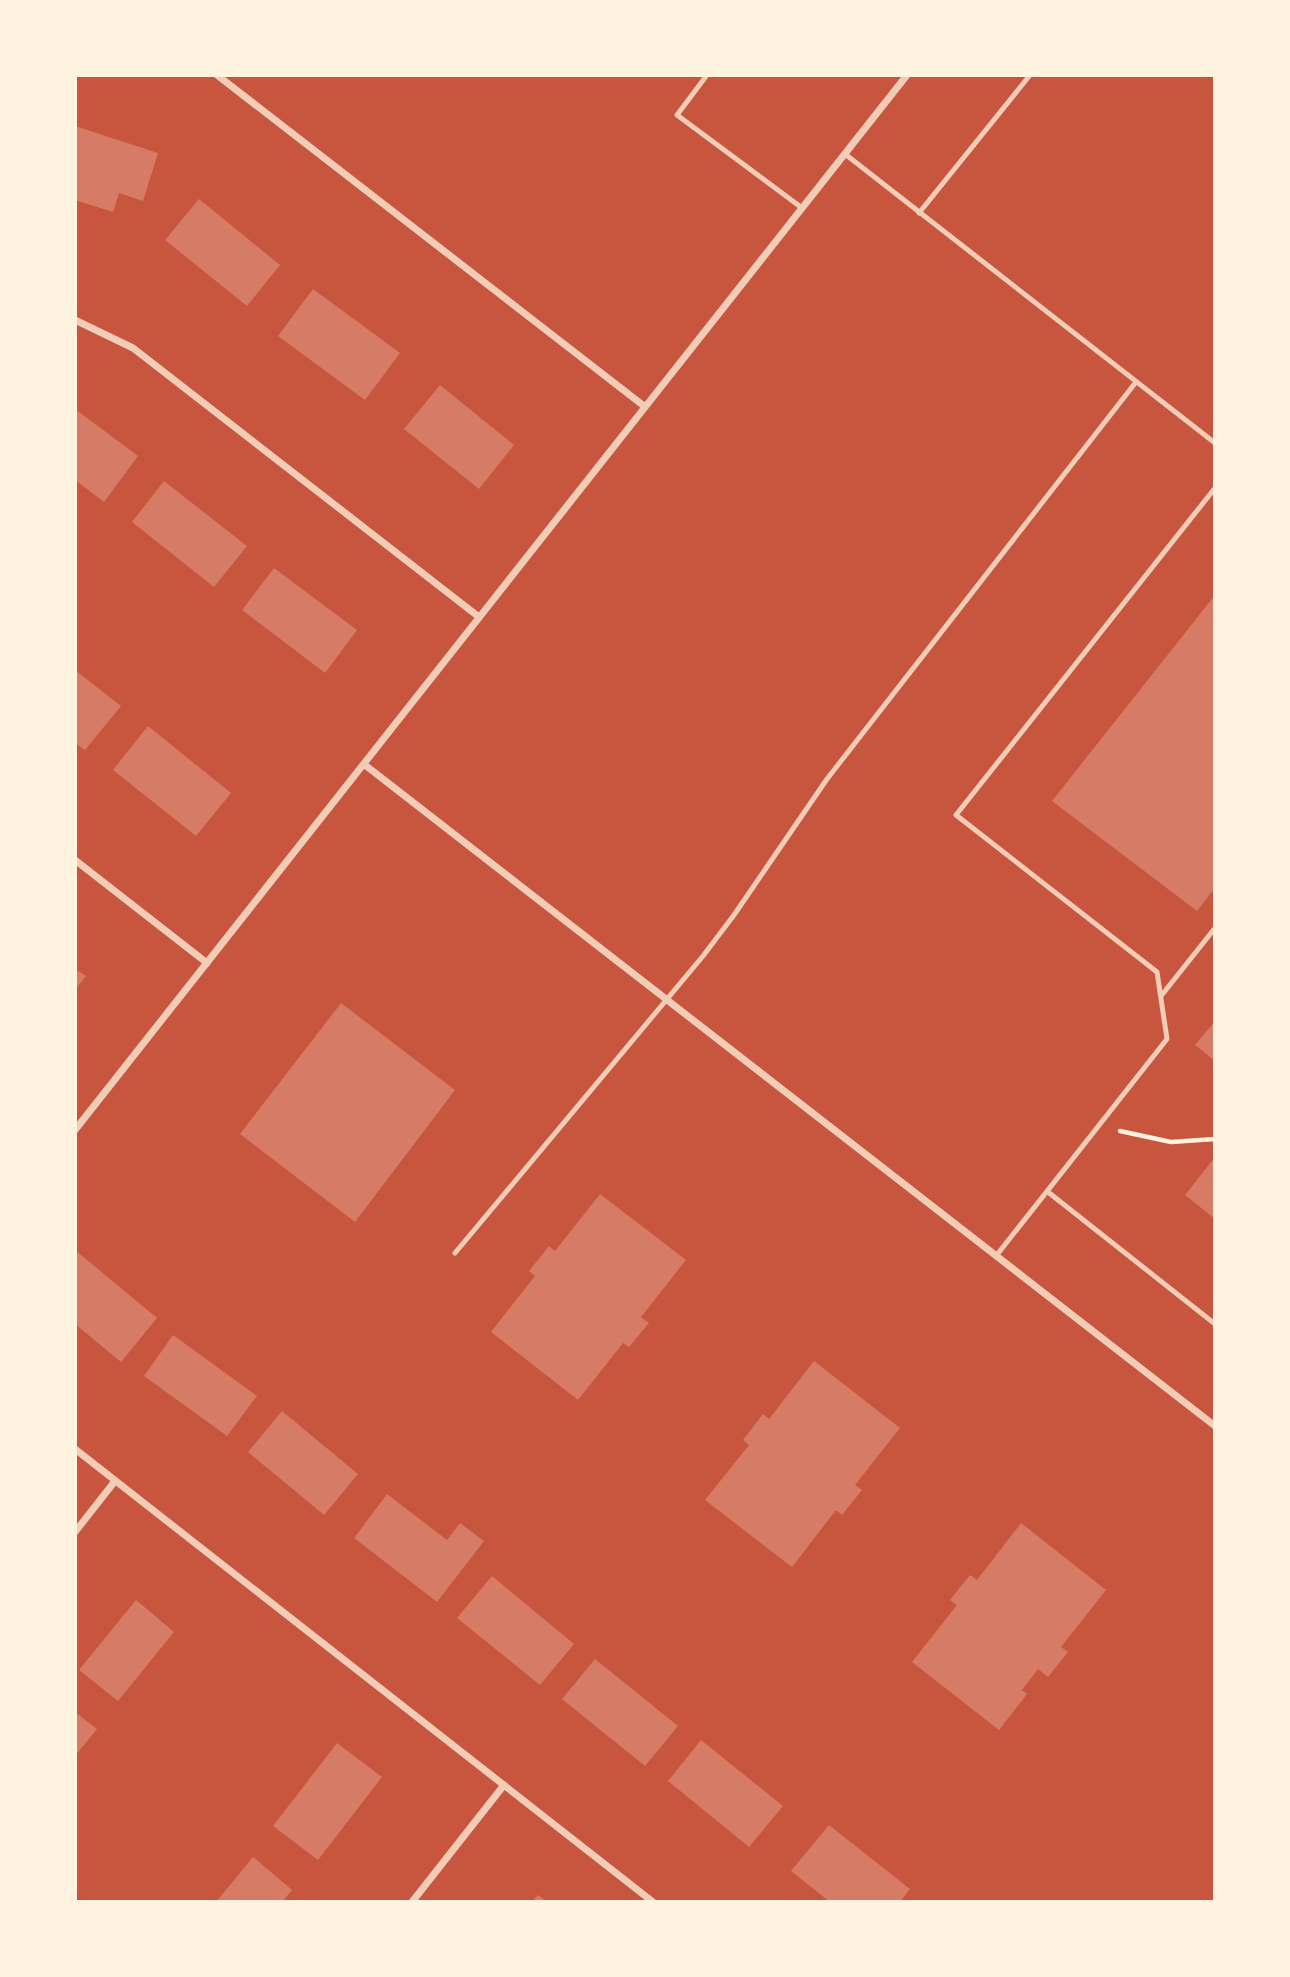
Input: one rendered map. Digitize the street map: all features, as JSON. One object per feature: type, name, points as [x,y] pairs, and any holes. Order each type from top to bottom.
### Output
[{"type":"street","points":[[217,75],[644,405]]},
{"type":"street","points":[[75,1130],[365,765],[644,405],[907,75]]},
{"type":"street","points":[[75,320],[134,348],[479,617]]},
{"type":"street","points":[[365,765],[1215,1426]]},
{"type":"street","points":[[75,860],[206,963]]},
{"type":"street","points":[[75,1449],[653,1902]]},
{"type":"street","points":[[75,1532],[116,1481]]},
{"type":"street","points":[[412,1902],[503,1785]]},
{"type":"lane","points":[[707,75],[677,115],[802,208]]},
{"type":"lane","points":[[919,213],[1030,75]]},
{"type":"lane","points":[[845,154],[1215,443]]},
{"type":"lane","points":[[455,1253],[667,1000],[734,915],[827,779],[1136,382]]},
{"type":"lane","points":[[996,1256],[1167,1039],[1157,972],[956,815],[1215,488]]},
{"type":"lane","points":[[1161,996],[1215,928]]},
{"type":"lane","points":[[1048,1192],[1215,1324]]},
{"type":"path","points":[[1099,1126],[1171,1142],[1215,1139]]},
{"type":"building","points":[[75,126],[158,153],[143,201],[119,193],[113,212],[75,200]]},
{"type":"building","points":[[199,199],[280,265],[247,306],[165,240]]},
{"type":"building","points":[[313,289],[400,353],[365,400],[278,336]]},
{"type":"building","points":[[440,385],[514,445],[479,489],[404,429]]},
{"type":"building","points":[[75,409],[138,456],[104,502],[75,480]]},
{"type":"building","points":[[164,481],[247,546],[214,587],[132,522]]},
{"type":"building","points":[[274,568],[357,630],[325,673],[242,610]]},
{"type":"building","points":[[1215,595],[1215,888],[1197,911],[1052,801]]},
{"type":"building","points":[[75,670],[121,706],[85,750],[75,743]]},
{"type":"building","points":[[148,726],[231,793],[196,836],[113,770]]},
{"type":"building","points":[[75,969],[86,976],[75,990]]},
{"type":"building","points":[[341,1003],[455,1090],[355,1222],[240,1134]]},
{"type":"building","points":[[1215,1021],[1215,1061],[1195,1045]]},
{"type":"building","points":[[1215,1157],[1215,1219],[1185,1195]]},
{"type":"building","points":[[600,1194],[686,1260],[641,1317],[649,1323],[629,1347],[623,1343],[578,1400],[491,1332],[535,1276],[529,1271],[549,1246],[555,1251]]},
{"type":"building","points":[[75,1250],[157,1318],[121,1362],[75,1324]]},
{"type":"building","points":[[173,1335],[257,1396],[227,1436],[144,1376]]},
{"type":"building","points":[[814,1361],[900,1428],[855,1485],[862,1490],[842,1515],[836,1510],[792,1567],[705,1500],[749,1445],[743,1440],[763,1414],[769,1419]]},
{"type":"building","points":[[282,1411],[358,1474],[324,1515],[248,1452]]},
{"type":"building","points":[[387,1494],[447,1540],[460,1523],[484,1541],[437,1602],[354,1538]]},
{"type":"building","points":[[1021,1523],[1106,1590],[1061,1647],[1068,1652],[1048,1677],[1038,1669],[1022,1690],[1027,1694],[999,1730],[912,1662],[957,1605],[950,1600],[970,1575],[977,1580]]},
{"type":"building","points":[[492,1576],[574,1644],[540,1685],[457,1618]]},
{"type":"building","points":[[136,1600],[174,1632],[118,1701],[79,1670]]},
{"type":"building","points":[[595,1659],[678,1726],[645,1766],[562,1699]]},
{"type":"building","points":[[75,1712],[97,1729],[75,1756]]},
{"type":"building","points":[[701,1740],[783,1806],[749,1847],[668,1781]]},
{"type":"building","points":[[337,1743],[382,1777],[318,1860],[273,1826]]},
{"type":"building","points":[[829,1825],[910,1889],[900,1902],[830,1902],[791,1871]]},
{"type":"building","points":[[253,1857],[292,1890],[282,1902],[216,1902]]},
{"type":"building","points":[[538,1895],[547,1902],[532,1902]]}]
